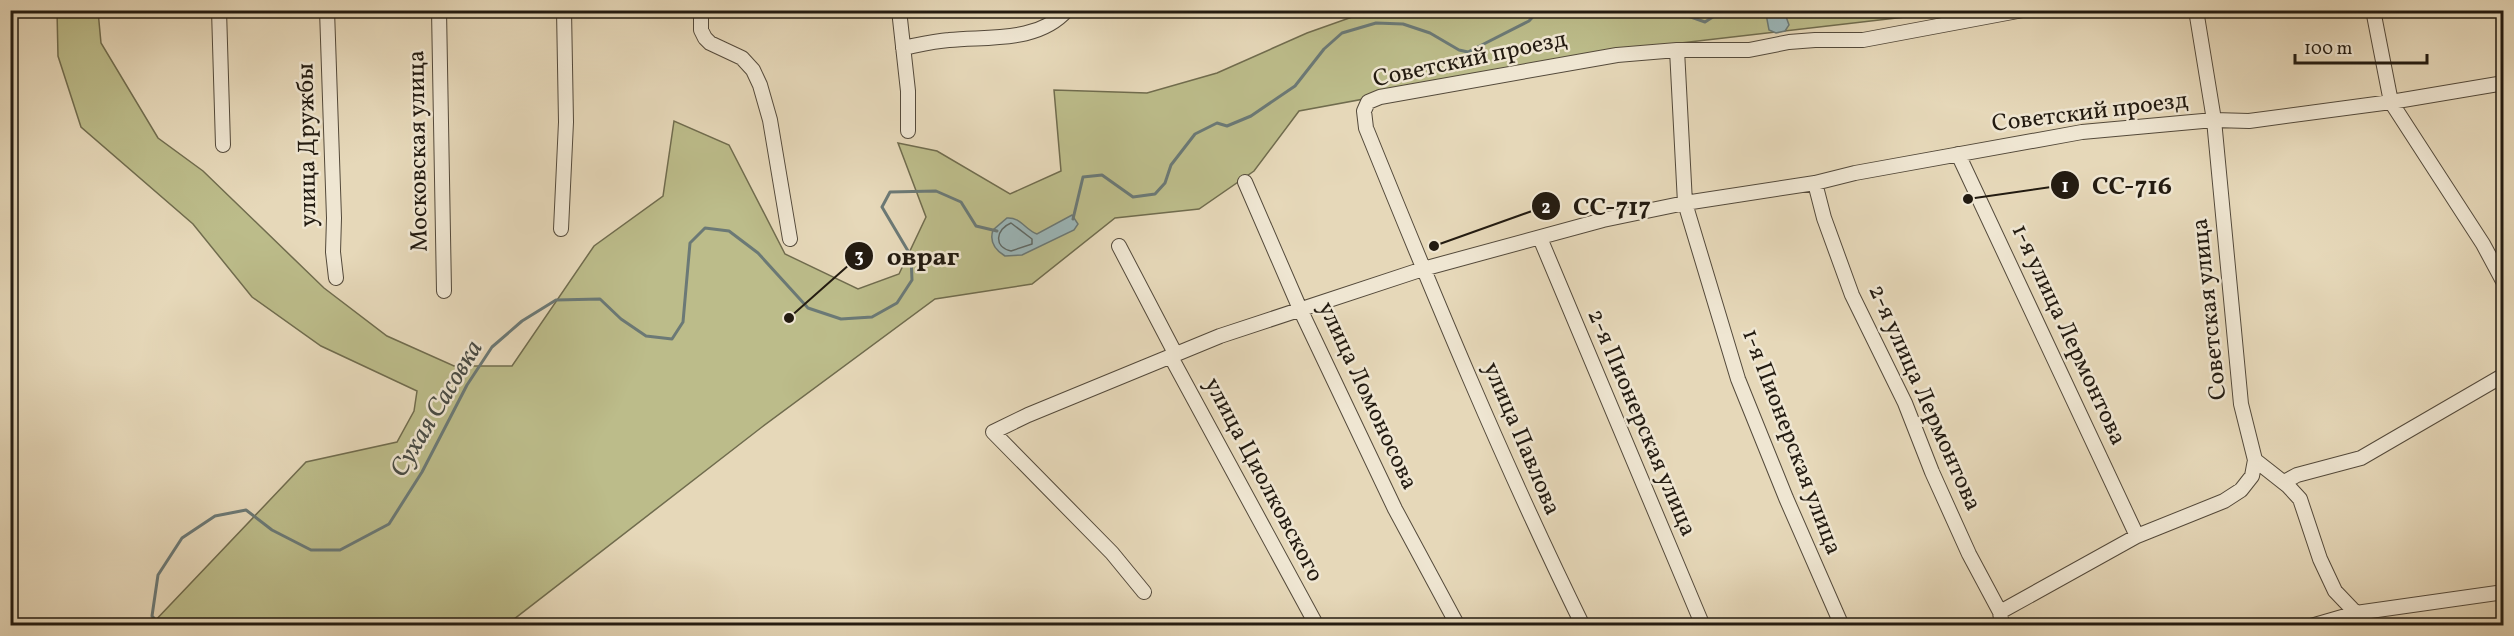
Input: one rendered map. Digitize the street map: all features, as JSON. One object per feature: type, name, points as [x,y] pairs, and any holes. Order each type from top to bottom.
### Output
[{"type":"street","points":[[219,10],[223,145]]},
{"type":"street","name":"улица Дружбы","points":[[327,10],[334,218],[333,252],[336,278]]},
{"type":"street","name":"Московская улица","points":[[439,10],[444,291]]},
{"type":"street","points":[[561,229],[566,122],[564,10]]},
{"type":"street","points":[[701,10],[701,30],[705,38],[710,43],[742,58],[753,70],[760,85],[772,131],[790,239]]},
{"type":"street","points":[[899,10],[908,91],[908,130]]},
{"type":"street","points":[[903,48],[947,40],[1011,38],[1042,28],[1062,16],[1067,10]]},
{"type":"street","points":[[1685,202],[1677,50],[1749,50],[1789,42],[1863,40],[2023,10]]},
{"type":"street","name":"Советская улица","points":[[2196,10],[2214,120],[2241,404],[2255,460]]},
{"type":"street","points":[[2373,10],[2391,102],[2483,244],[2504,283]]},
{"type":"street","name":"Советский проезд","points":[[1423,269],[1366,128],[1364,111],[1368,102],[1380,97],[1584,60],[1677,50]]},
{"type":"street","name":"Советский проезд","points":[[1144,592],[1112,553],[993,432],[1028,415],[1220,336],[1423,269],[1603,220],[1685,202],[1815,183],[1855,173],[2082,132],[2214,120],[2249,121],[2391,102],[2504,83]]},
{"type":"street","name":"1-я улица Лермонтова","points":[[1958,154],[2137,536]]},
{"type":"street","name":"улица Ломоносова","points":[[1245,182],[1300,309],[1395,509],[1458,626]]},
{"type":"street","name":"2-я улица Лермонтова","points":[[1815,183],[1852,295],[1905,404],[1932,472],[2001,619]]},
{"type":"street","name":"1-я Пионерская улица","points":[[1685,202],[1738,379],[1786,498],[1842,626]]},
{"type":"street","name":"2-я Пионерская улица","points":[[1540,237],[1703,626]]},
{"type":"street","name":"улица Циолковского","points":[[1119,246],[1173,356],[1317,626]]},
{"type":"street","name":"улица Павлова","points":[[1423,269],[1533,525],[1583,626]]},
{"type":"street","points":[[2284,482],[2297,475],[2361,458],[2504,375]]},
{"type":"street","points":[[2001,619],[2137,536],[2224,501],[2241,490],[2252,476],[2255,460],[2296,493],[2304,506],[2320,559],[2335,591],[2356,613]]},
{"type":"street","points":[[2311,626],[2356,613],[2504,592]]},
{"type":"green space","points":[[57,11],[98,11],[101,43],[158,138],[203,171],[324,288],[387,336],[454,366],[512,366],[594,246],[663,196],[674,121],[729,145],[785,254],[858,289],[899,274],[926,217],[898,143],[937,151],[1010,194],[1061,171],[1054,90],[1147,93],[1217,73],[1307,33],[1369,11],[1957,11],[1646,47],[1299,111],[1254,171],[1199,209],[1115,218],[1032,284],[935,299],[762,427],[505,626],[151,625],[306,462],[397,442],[414,411],[417,391],[321,346],[252,297],[193,224],[81,127],[58,56]]},
{"type":"water","points":[[1784,11],[1789,25],[1785,31],[1776,33],[1769,30],[1766,14]]},
{"type":"water","points":[[1072,215],[1078,224],[1074,230],[1022,255],[1005,256],[992,242],[993,230],[1007,218],[1016,220],[1037,234]]},
{"type":"waterway","name":"Сухая Сасовка","points":[[1073,219],[1083,177],[1102,175],[1133,197],[1155,194],[1165,183],[1171,165],[1195,134],[1217,123],[1227,126],[1251,116],[1295,86],[1324,49],[1342,33],[1376,23],[1403,24],[1430,33],[1459,50],[1468,52],[1529,21],[1539,10]]},
{"type":"waterway","name":"Сухая Сасовка","points":[[1671,10],[1705,22],[1719,13],[1736,10]]},
{"type":"waterway","name":"Сухая Сасовка","points":[[161,626],[152,616],[158,575],[182,538],[215,516],[246,510],[272,530],[311,550],[340,550],[389,524],[422,472],[467,385],[492,347],[522,321],[556,300],[600,299],[621,319],[646,336],[672,339],[683,322],[690,243],[705,228],[729,231],[758,253],[808,308],[841,319],[872,317],[897,303],[912,280],[911,256],[882,207],[890,192],[936,191],[961,202],[976,226],[997,231]]},
{"type":"place","name":"СС-716","points":[[1968,199]]},
{"type":"place","name":"СС-717","points":[[1434,246]]},
{"type":"place","name":"овраг","points":[[789,318]]}]
